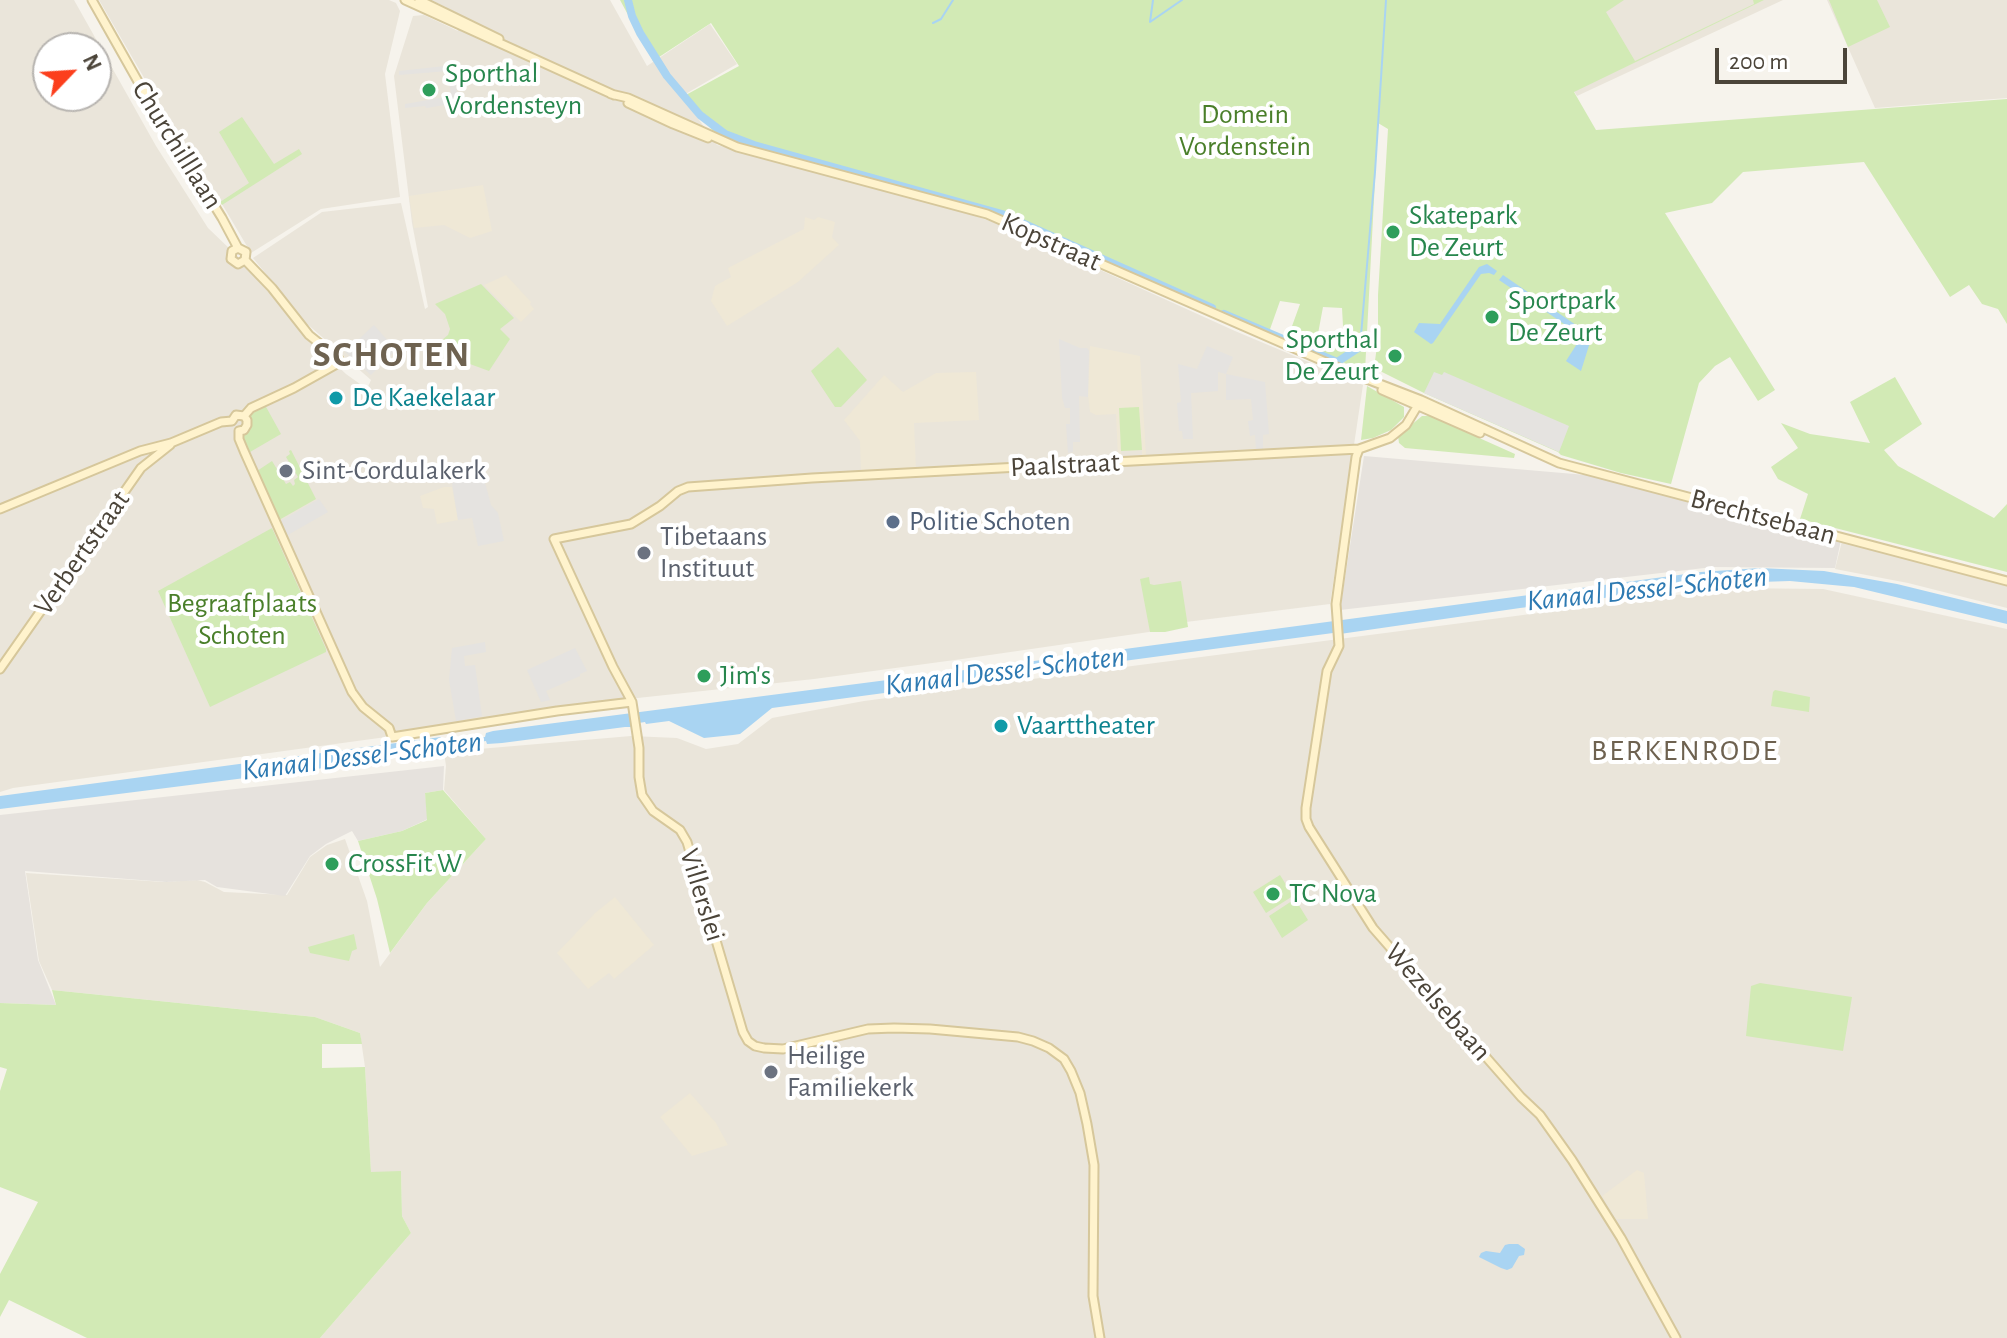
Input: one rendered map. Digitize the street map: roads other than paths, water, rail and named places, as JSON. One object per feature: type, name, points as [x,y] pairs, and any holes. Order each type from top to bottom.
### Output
[{"type":"street","name":"Churchilllaan","points":[[92,0],[238,248]]},
{"type":"street","points":[[419,0],[518,50]]},
{"type":"street","points":[[407,1],[482,37],[518,50]]},
{"type":"street","name":"Kopstraat","points":[[518,50],[724,142],[987,214],[1419,404]]},
{"type":"street","points":[[238,248],[246,252],[245,260],[238,264],[231,259],[232,251],[238,248]]},
{"type":"street","name":"Verbertstraat","points":[[0,509],[145,449],[171,443],[221,422],[232,421],[236,415],[244,416],[251,408],[335,365],[339,359],[309,335],[245,260]]},
{"type":"street","name":"Brechtsebaan","points":[[1419,404],[1485,435],[1559,463],[2007,581]]},
{"type":"street","name":"Paalstraat","points":[[633,707],[554,539],[631,524],[688,487],[1359,449],[1390,438],[1406,425],[1419,404]]},
{"type":"street","points":[[239,431],[247,425],[244,416]]},
{"type":"street","points":[[232,421],[232,426],[239,431]]},
{"type":"street","points":[[239,431],[244,451],[352,692],[363,707],[389,728],[392,737],[557,711],[633,707]]},
{"type":"street","name":"Verbertstraat","points":[[0,669],[141,468],[171,443]]},
{"type":"street","name":"Wezelsebaan","points":[[1359,449],[1336,604],[1339,646],[1327,671],[1306,819],[1373,928],[1540,1115],[1621,1238],[1676,1338]]},
{"type":"street","name":"Villerslei","points":[[633,707],[642,795],[653,811],[685,836],[746,1039],[764,1048],[788,1048],[868,1029],[930,1029],[1018,1037],[1049,1048],[1064,1059],[1080,1093],[1094,1165],[1093,1296],[1100,1338]]},
{"type":"water","points":[[1487,264],[1497,271],[1494,275],[1481,274],[1433,343],[1414,332],[1419,323],[1440,324],[1479,267]]},
{"type":"water","points":[[1503,275],[1592,336],[1581,371],[1566,361],[1582,336],[1499,280]]},
{"type":"water","name":"Kanaal Dessel-Schoten","points":[[1760,568],[1824,571],[1897,584],[2007,611],[2007,624],[1854,587],[1790,581],[1730,583],[1520,608],[1340,634],[1339,629],[1333,630],[1333,633],[772,708],[740,734],[733,735],[704,738],[669,721],[645,722],[632,724],[631,727],[502,743],[487,744],[486,741],[444,747],[436,753],[0,809],[0,796],[441,737],[442,742],[485,737],[486,733],[493,731],[1701,572]]},
{"type":"water","points":[[1509,1244],[1518,1244],[1525,1249],[1524,1255],[1519,1256],[1512,1268],[1501,1268],[1479,1257],[1486,1251],[1500,1253]]},
{"type":"waterway","points":[[628,0],[640,33],[667,76],[700,115],[725,134],[754,145],[1002,214],[1212,308]]},
{"type":"waterway","points":[[933,23],[941,19],[953,0]]},
{"type":"waterway","points":[[1153,0],[1150,22],[1182,0]]},
{"type":"waterway","points":[[1360,347],[1386,0]]},
{"type":"waterway","points":[[1224,314],[1337,362],[1360,347]]},
{"type":"waterway","points":[[1375,378],[1384,382]]},
{"type":"place","name":"Sporthal Vordensteyn","points":[[429,90]]},
{"type":"place","name":"Skatepark De Zeurt","points":[[1393,232]]},
{"type":"place","name":"Sportpark De Zeurt","points":[[1492,317]]},
{"type":"place","name":"Sporthal De Zeurt","points":[[1395,356]]},
{"type":"place","name":"De Kaekelaar","points":[[336,398]]},
{"type":"place","name":"Sint-Cordulakerk","points":[[286,471]]},
{"type":"place","name":"Politie Schoten","points":[[893,522]]},
{"type":"place","name":"Tibetaans Instituut","points":[[644,553]]},
{"type":"place","name":"Jim's","points":[[704,676]]},
{"type":"place","name":"Vaarttheater","points":[[1001,726]]},
{"type":"place","name":"CrossFit W","points":[[332,864]]},
{"type":"place","name":"TC Nova","points":[[1273,894]]},
{"type":"place","name":"Heilige Familiekerk","points":[[771,1072]]},
{"type":"district","name":"SCHOTEN","points":[[392,355]]},
{"type":"district","name":"BERKENRODE","points":[[1685,751]]},
{"type":"park label","name":"Domein Vordenstein","points":[[1245,131]]},
{"type":"park label","name":"Begraafplaats Schoten","points":[[242,620]]}]
